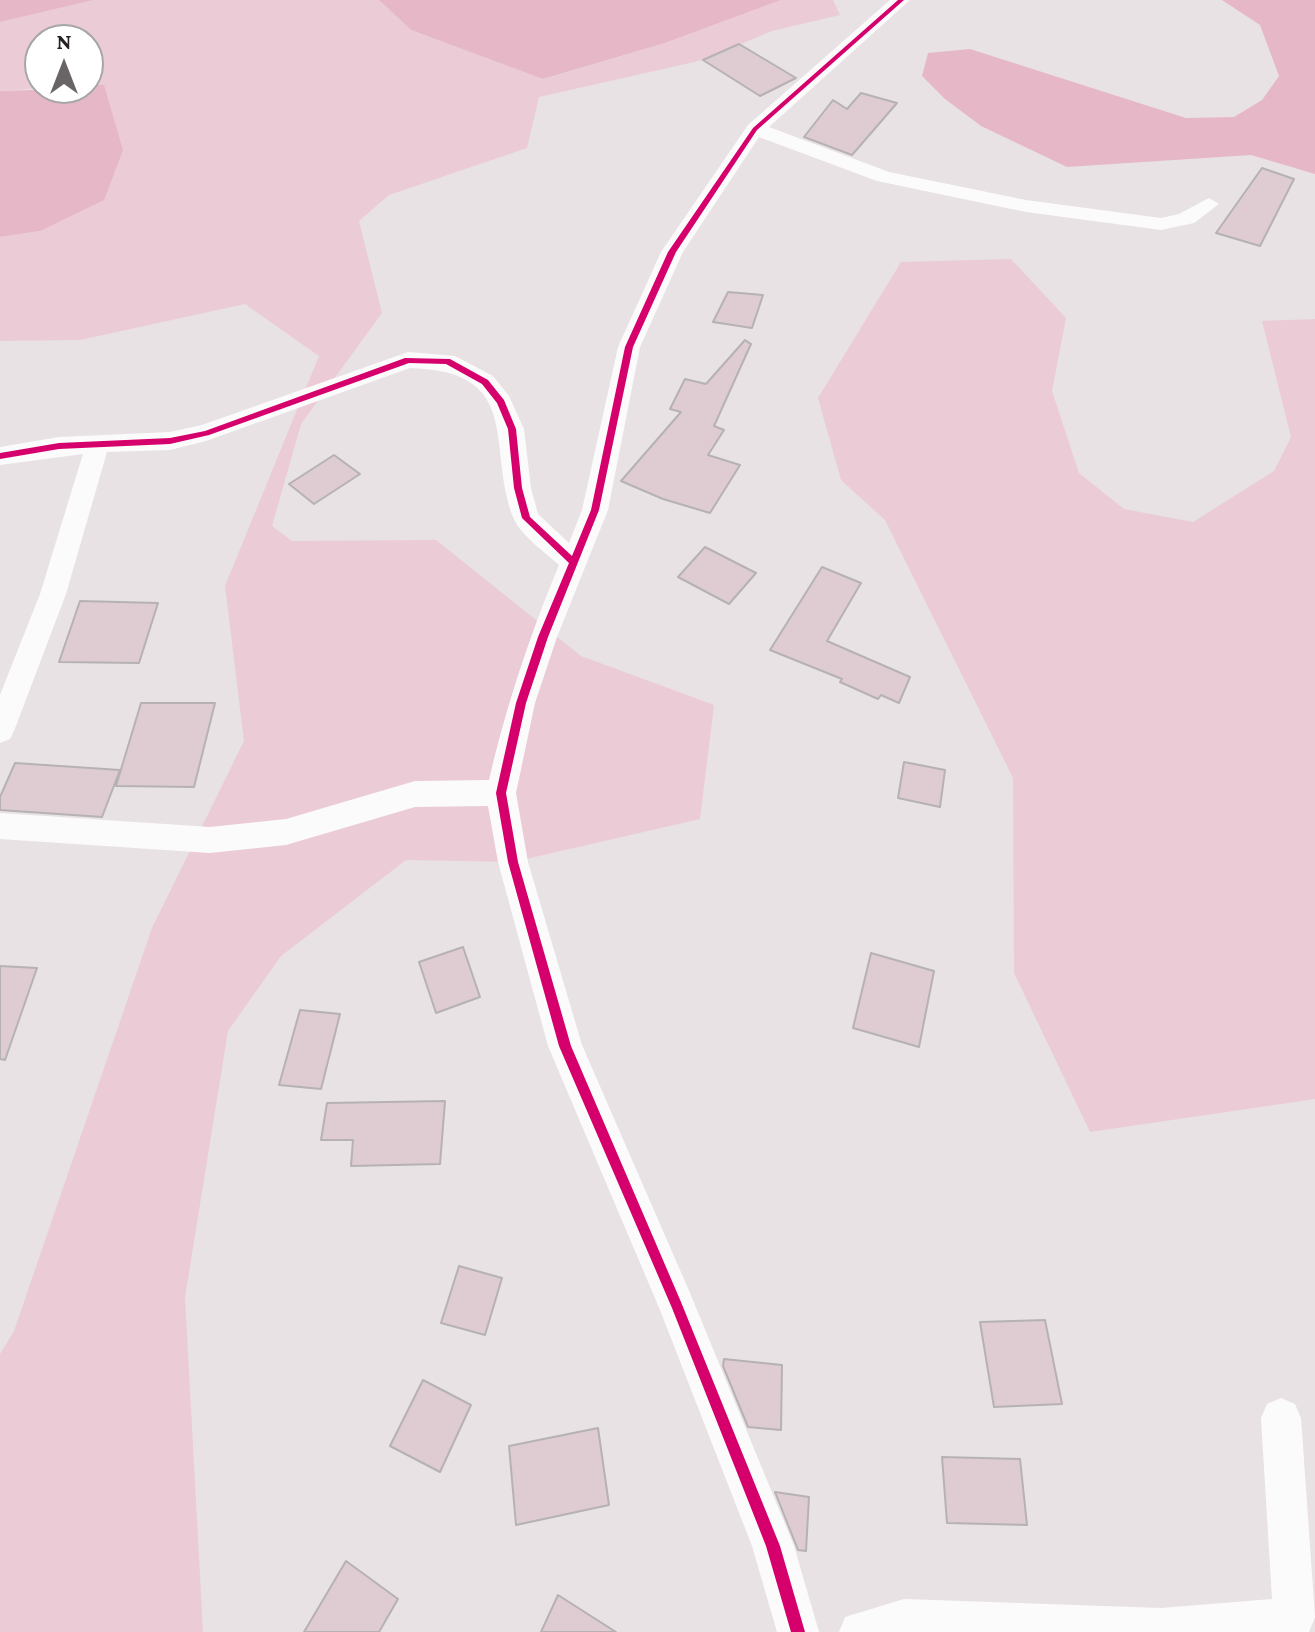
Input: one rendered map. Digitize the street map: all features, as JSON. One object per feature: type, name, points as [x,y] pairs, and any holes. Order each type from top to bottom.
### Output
[{"type":"street","points":[[798,1632],[767,1532],[677,1306],[565,1046],[513,862],[501,793],[521,703],[595,510],[629,347],[672,252],[755,129],[901,0]]},
{"type":"street","points":[[755,129],[884,177],[1026,206],[1161,224],[1180,222],[1197,215],[1209,204]]},
{"type":"street","points":[[0,456],[59,446],[170,441],[206,433],[408,360],[447,361],[485,382],[501,402],[512,429],[518,488],[526,518],[573,562]]},
{"type":"street","points":[[0,731],[53,594],[98,443]]},
{"type":"street","points":[[0,826],[210,840],[286,832],[415,794],[501,793]]},
{"type":"street","points":[[860,1632],[904,1620],[1161,1629],[1294,1618],[1281,1418]]},
{"type":"shaded area","points":[[0,0],[94,0],[0,22]]},
{"type":"shaded area","points":[[94,0],[379,0],[411,30],[544,79],[665,43],[781,0],[833,0],[840,15],[772,31],[703,60],[539,97],[527,148],[389,195],[359,221],[382,313],[301,424],[272,526],[292,541],[436,540],[581,656],[714,705],[700,819],[513,862],[406,860],[281,956],[228,1031],[185,1297],[203,1632],[0,1632],[0,1354],[14,1331],[152,928],[244,741],[225,586],[319,356],[245,304],[80,340],[0,341],[0,237],[40,231],[96,104],[104,104],[104,24],[24,24],[24,89],[0,91],[0,22]]},
{"type":"shaded area","points":[[379,0],[781,0],[665,43],[543,79],[411,30]]},
{"type":"shaded area","points":[[1222,0],[1315,0],[1315,174],[1251,155],[1067,167],[981,126],[945,99],[922,76],[928,53],[970,49],[1186,118],[1234,117],[1262,100],[1279,76],[1260,25]]},
{"type":"shaded area","points":[[104,85],[123,150],[104,200],[40,231],[0,237],[0,91],[24,90],[24,104],[104,104]]},
{"type":"shaded area","points":[[1011,259],[1066,318],[1052,391],[1079,473],[1124,509],[1193,522],[1274,471],[1291,437],[1262,321],[1315,319],[1315,1099],[1090,1132],[1014,973],[1013,778],[885,520],[841,480],[818,398],[901,262]]},
{"type":"building","points":[[739,44],[796,78],[760,96],[703,60]]},
{"type":"building","points":[[861,93],[897,103],[852,155],[804,137],[833,100],[847,109]]},
{"type":"building","points":[[1262,168],[1294,179],[1260,246],[1216,233]]},
{"type":"building","points":[[728,292],[763,295],[752,328],[713,322]]},
{"type":"building","points":[[745,340],[751,344],[714,426],[724,430],[708,455],[740,465],[710,513],[663,499],[621,481],[681,412],[670,409],[685,379],[706,384]]},
{"type":"building","points":[[334,455],[360,474],[314,504],[289,484]]},
{"type":"building","points":[[705,547],[756,573],[729,604],[678,577]]},
{"type":"building","points":[[822,567],[861,583],[827,641],[910,677],[899,703],[881,695],[878,699],[840,682],[842,679],[770,650]]},
{"type":"building","points":[[80,601],[158,603],[139,663],[59,662]]},
{"type":"building","points":[[141,703],[215,703],[194,787],[116,786]]},
{"type":"building","points":[[904,762],[945,770],[940,807],[898,798]]},
{"type":"building","points":[[15,763],[120,770],[102,817],[0,810],[0,797]]},
{"type":"building","points":[[463,947],[480,997],[436,1013],[419,962]]},
{"type":"building","points":[[871,953],[934,971],[919,1047],[853,1028]]},
{"type":"building","points":[[0,966],[37,968],[5,1060],[0,1059]]},
{"type":"building","points":[[300,1010],[340,1014],[321,1089],[279,1085]]},
{"type":"building","points":[[445,1101],[440,1164],[351,1166],[353,1140],[321,1140],[327,1103]]},
{"type":"building","points":[[459,1266],[502,1278],[485,1335],[441,1323]]},
{"type":"building","points":[[1045,1320],[1062,1404],[994,1407],[980,1322]]},
{"type":"building","points":[[724,1359],[782,1365],[781,1430],[748,1427],[723,1366]]},
{"type":"building","points":[[423,1380],[471,1405],[440,1472],[390,1446]]},
{"type":"building","points":[[598,1428],[609,1505],[516,1525],[509,1446]]},
{"type":"building","points":[[942,1457],[1020,1459],[1027,1525],[947,1523]]},
{"type":"building","points":[[775,1492],[809,1497],[806,1551],[798,1550]]},
{"type":"building","points":[[346,1561],[398,1599],[379,1632],[304,1632]]},
{"type":"building","points":[[558,1595],[616,1632],[541,1632]]},
{"type":"cycle path","points":[[798,1632],[773,1546],[677,1306],[565,1046],[513,862],[501,793],[521,703],[543,637],[595,510],[629,347],[672,252],[755,129],[901,0]]},
{"type":"cycle path","points":[[0,456],[59,446],[170,441],[206,433],[408,360],[447,361],[485,382],[501,402],[512,429],[518,488],[526,518],[573,562]]}]
